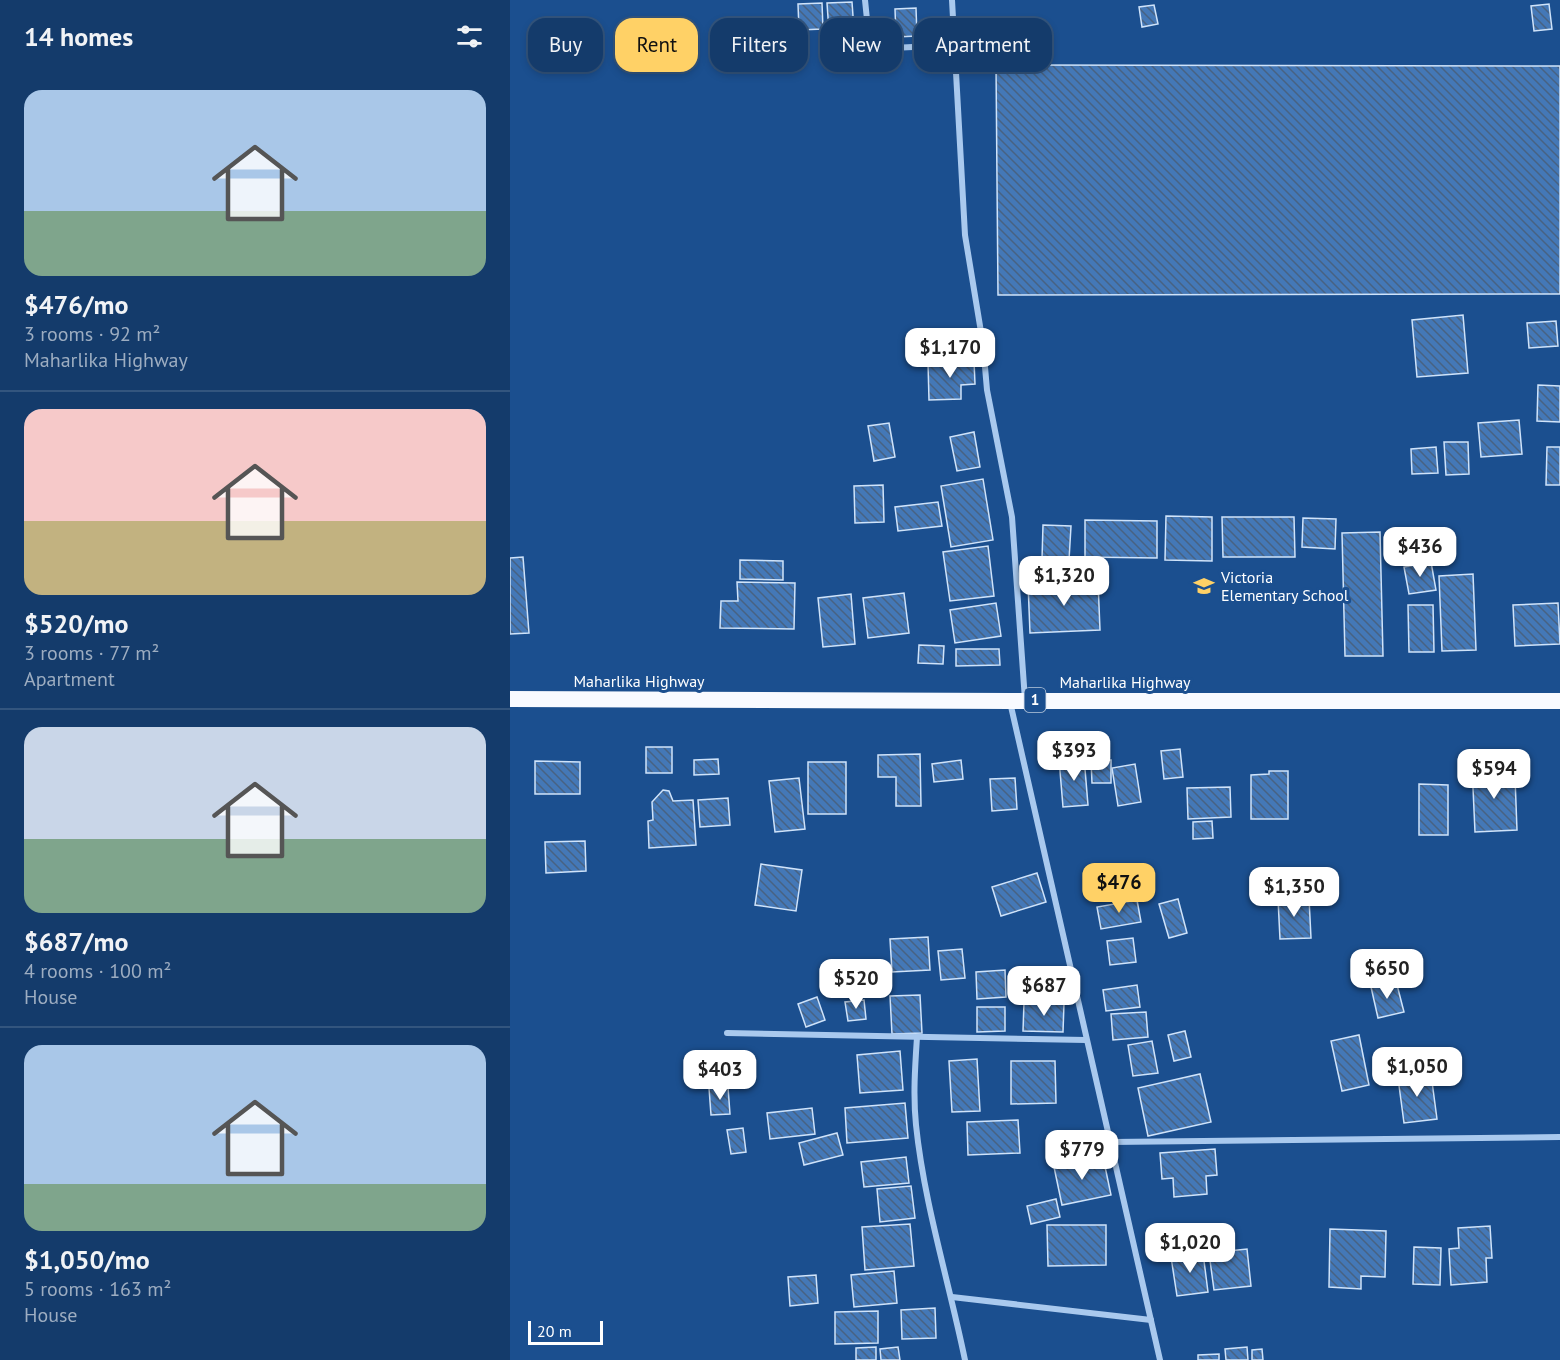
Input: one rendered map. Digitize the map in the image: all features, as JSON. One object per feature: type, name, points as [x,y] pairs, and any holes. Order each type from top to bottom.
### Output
[{"type":"highway","name":"Maharlika Highway","points":[[510,699],[1560,701]]},
{"type":"street","points":[[865,0],[867,18]]},
{"type":"street","points":[[952,0],[954,18]]},
{"type":"street","points":[[957,72],[965,235],[983,344],[987,390],[1012,517],[1017,701],[1086,1040],[1160,1360]]},
{"type":"street","points":[[727,1033],[1086,1040]]},
{"type":"street","points":[[917,1037],[914,1088],[919,1152],[964,1360]]},
{"type":"street","points":[[1111,1142],[1560,1137]]},
{"type":"street","points":[[952,1297],[1151,1320]]},
{"type":"building","points":[[852,2],[853,18],[828,18],[827,3]]},
{"type":"building","points":[[822,3],[820,29],[808,30],[808,18],[799,18],[798,4]]},
{"type":"building","points":[[1549,4],[1552,29],[1534,31],[1531,6]]},
{"type":"building","points":[[1154,5],[1158,24],[1142,27],[1139,7]]},
{"type":"building","points":[[916,8],[914,36],[902,37],[902,18],[895,18],[895,9]]},
{"type":"building","points":[[1052,65],[1560,66],[1560,294],[998,295],[996,72],[1052,72]]},
{"type":"building","points":[[1463,315],[1468,373],[1417,377],[1412,320]]},
{"type":"building","points":[[1556,321],[1558,346],[1529,348],[1527,323]]},
{"type":"building","points":[[974,361],[975,384],[961,385],[961,399],[929,400],[928,363]]},
{"type":"building","points":[[1538,385],[1560,386],[1560,422],[1537,421]]},
{"type":"building","points":[[1519,420],[1522,454],[1481,457],[1478,423]]},
{"type":"building","points":[[889,423],[895,457],[874,461],[868,426]]},
{"type":"building","points":[[974,432],[980,467],[957,471],[950,437]]},
{"type":"building","points":[[1444,442],[1468,442],[1469,474],[1446,475]]},
{"type":"building","points":[[1436,447],[1438,473],[1412,474],[1411,449]]},
{"type":"building","points":[[1547,447],[1560,447],[1560,485],[1546,485]]},
{"type":"building","points":[[983,479],[993,540],[951,547],[941,486]]},
{"type":"building","points":[[883,485],[884,522],[855,523],[854,486]]},
{"type":"building","points":[[938,502],[942,526],[898,531],[895,507]]},
{"type":"building","points":[[1166,516],[1212,517],[1212,561],[1165,560]]},
{"type":"building","points":[[1222,517],[1294,517],[1295,557],[1223,557]]},
{"type":"building","points":[[1303,518],[1336,519],[1335,549],[1302,547]]},
{"type":"building","points":[[1085,520],[1157,521],[1157,558],[1085,557]]},
{"type":"building","points":[[1043,525],[1071,526],[1069,560],[1042,559]]},
{"type":"building","points":[[1380,532],[1383,656],[1345,656],[1342,533]]},
{"type":"building","points":[[988,546],[994,596],[950,601],[943,552]]},
{"type":"building","points":[[523,557],[529,633],[510,634],[510,558]]},
{"type":"building","points":[[740,560],[783,561],[783,580],[740,579]]},
{"type":"building","points":[[1431,562],[1436,590],[1409,594],[1404,567]]},
{"type":"building","points":[[1473,574],[1476,650],[1442,651],[1439,576]]},
{"type":"building","points":[[1098,581],[1100,630],[1030,633],[1028,583]]},
{"type":"building","points":[[737,582],[795,583],[794,629],[720,628],[721,601],[738,601]]},
{"type":"building","points":[[904,593],[909,633],[868,638],[863,598]]},
{"type":"building","points":[[851,594],[855,644],[823,647],[818,598]]},
{"type":"building","points":[[996,603],[1001,636],[955,643],[950,610]]},
{"type":"building","points":[[1558,603],[1560,644],[1515,646],[1513,605]]},
{"type":"building","points":[[1408,605],[1433,605],[1434,652],[1409,652]]},
{"type":"building","points":[[919,645],[944,646],[943,664],[918,663]]},
{"type":"building","points":[[956,649],[999,649],[1000,665],[956,666]]},
{"type":"building","points":[[646,747],[672,747],[672,773],[646,773]]},
{"type":"building","points":[[1180,749],[1183,777],[1164,779],[1161,751]]},
{"type":"building","points":[[920,754],[921,806],[896,806],[896,777],[878,777],[878,755]]},
{"type":"building","points":[[1084,757],[1088,805],[1063,807],[1059,759]]},
{"type":"building","points":[[718,759],[719,774],[694,775],[694,760]]},
{"type":"building","points":[[961,760],[963,779],[934,782],[932,764]]},
{"type":"building","points":[[1091,760],[1111,760],[1111,783],[1092,783]]},
{"type":"building","points":[[535,761],[580,762],[580,794],[535,794]]},
{"type":"building","points":[[808,762],[846,762],[846,814],[808,814]]},
{"type":"building","points":[[1135,764],[1141,802],[1118,806],[1112,768]]},
{"type":"building","points":[[1498,765],[1499,778],[1515,777],[1517,830],[1475,832],[1472,766]]},
{"type":"building","points":[[1269,771],[1288,771],[1288,819],[1251,819],[1251,775],[1269,774]]},
{"type":"building","points":[[799,778],[805,829],[775,832],[769,781]]},
{"type":"building","points":[[1015,778],[1017,809],[992,811],[990,779]]},
{"type":"building","points":[[1419,784],[1448,785],[1448,835],[1419,835]]},
{"type":"building","points":[[1230,787],[1231,817],[1188,819],[1187,788]]},
{"type":"building","points":[[663,790],[669,791],[673,801],[693,800],[696,845],[649,848],[648,821],[653,820],[652,802]]},
{"type":"building","points":[[728,798],[730,825],[700,827],[698,800]]},
{"type":"building","points":[[1212,821],[1213,838],[1193,839],[1193,822]]},
{"type":"building","points":[[585,841],[586,871],[546,873],[545,842]]},
{"type":"building","points":[[761,864],[802,870],[796,911],[755,905]]},
{"type":"building","points":[[1037,873],[1046,902],[1001,916],[992,887]]},
{"type":"building","points":[[1309,898],[1311,938],[1280,939],[1278,899]]},
{"type":"building","points":[[1178,899],[1187,933],[1169,938],[1159,904]]},
{"type":"building","points":[[1137,900],[1141,922],[1101,929],[1097,907]]},
{"type":"building","points":[[928,937],[930,970],[892,972],[890,939]]},
{"type":"building","points":[[1133,938],[1136,962],[1110,965],[1107,941]]},
{"type":"building","points":[[962,949],[965,978],[941,980],[938,951]]},
{"type":"building","points":[[1005,970],[1006,997],[977,999],[976,972]]},
{"type":"building","points":[[1054,970],[1057,998],[1028,1001],[1025,973]]},
{"type":"building","points":[[1396,981],[1404,1012],[1378,1018],[1371,987]]},
{"type":"building","points":[[1137,985],[1140,1007],[1106,1011],[1103,990]]},
{"type":"building","points":[[920,995],[922,1033],[892,1034],[890,996]]},
{"type":"building","points":[[817,997],[825,1020],[806,1027],[798,1004]]},
{"type":"building","points":[[864,1000],[866,1019],[848,1021],[845,1002]]},
{"type":"building","points":[[1024,1002],[1064,1003],[1063,1032],[1023,1031]]},
{"type":"building","points":[[977,1007],[1005,1007],[1005,1031],[977,1032]]},
{"type":"building","points":[[1146,1012],[1148,1037],[1113,1040],[1111,1014]]},
{"type":"building","points":[[1185,1031],[1191,1057],[1174,1061],[1168,1035]]},
{"type":"building","points":[[1359,1035],[1369,1085],[1342,1091],[1331,1041]]},
{"type":"building","points":[[1152,1041],[1158,1073],[1133,1076],[1128,1045]]},
{"type":"building","points":[[900,1051],[903,1090],[860,1093],[857,1055]]},
{"type":"building","points":[[977,1059],[980,1111],[952,1112],[949,1061]]},
{"type":"building","points":[[1011,1061],[1055,1061],[1056,1103],[1011,1104]]},
{"type":"building","points":[[1200,1074],[1211,1122],[1148,1136],[1138,1088]]},
{"type":"building","points":[[1431,1074],[1437,1119],[1404,1123],[1398,1078]]},
{"type":"building","points":[[728,1087],[730,1114],[711,1115],[709,1088]]},
{"type":"building","points":[[905,1103],[908,1138],[847,1143],[845,1108]]},
{"type":"building","points":[[812,1108],[815,1134],[770,1139],[767,1113]]},
{"type":"building","points":[[1018,1120],[1020,1153],[968,1155],[967,1122]]},
{"type":"building","points":[[743,1128],[746,1152],[731,1154],[727,1130]]},
{"type":"building","points":[[837,1133],[843,1155],[804,1165],[799,1143]]},
{"type":"building","points":[[1215,1149],[1217,1175],[1206,1176],[1207,1194],[1174,1197],[1173,1178],[1162,1179],[1160,1153]]},
{"type":"building","points":[[906,1157],[909,1183],[864,1187],[861,1162]]},
{"type":"building","points":[[1103,1157],[1111,1195],[1062,1205],[1054,1167]]},
{"type":"building","points":[[911,1186],[915,1218],[880,1222],[877,1189]]},
{"type":"building","points":[[1056,1199],[1060,1217],[1031,1224],[1027,1206]]},
{"type":"building","points":[[910,1224],[914,1266],[865,1270],[862,1227]]},
{"type":"building","points":[[1047,1225],[1106,1225],[1106,1265],[1048,1266]]},
{"type":"building","points":[[1490,1226],[1492,1258],[1486,1258],[1487,1282],[1451,1285],[1449,1249],[1459,1248],[1458,1228]]},
{"type":"building","points":[[1330,1229],[1386,1231],[1385,1277],[1361,1276],[1361,1289],[1329,1287]]},
{"type":"building","points":[[1414,1247],[1441,1248],[1440,1285],[1413,1284]]},
{"type":"building","points":[[1247,1249],[1251,1286],[1214,1290],[1209,1253]]},
{"type":"building","points":[[1203,1253],[1208,1292],[1177,1296],[1171,1257]]},
{"type":"building","points":[[894,1271],[897,1303],[854,1307],[851,1275]]},
{"type":"building","points":[[816,1275],[818,1303],[790,1306],[788,1277]]},
{"type":"building","points":[[935,1308],[936,1338],[902,1339],[901,1310]]},
{"type":"building","points":[[878,1311],[878,1343],[835,1344],[835,1312]]},
{"type":"building","points":[[876,1347],[876,1360],[856,1360],[856,1348]]},
{"type":"building","points":[[898,1347],[900,1360],[881,1360],[880,1349]]},
{"type":"building","points":[[1247,1347],[1248,1360],[1226,1360],[1225,1349]]},
{"type":"building","points":[[1262,1349],[1263,1360],[1252,1360],[1252,1350]]},
{"type":"building","points":[[1219,1354],[1219,1360],[1198,1360],[1198,1355]]},
{"type":"place","name":"Victoria Elementary School","points":[[1204,586]]}]
